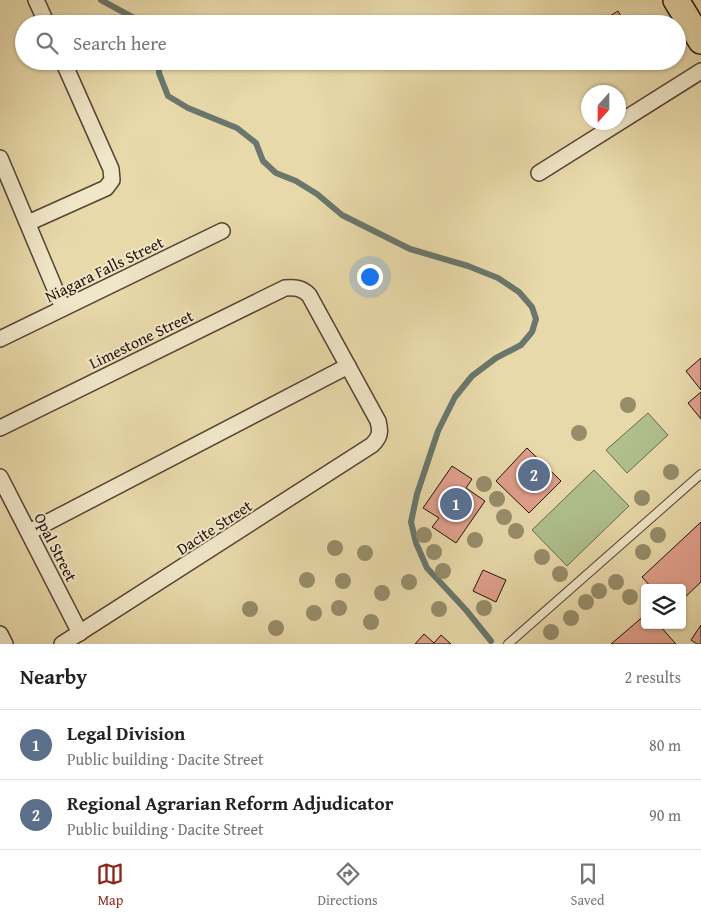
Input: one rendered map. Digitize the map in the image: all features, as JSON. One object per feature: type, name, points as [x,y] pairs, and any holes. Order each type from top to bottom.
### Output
[{"type":"highway","points":[[676,0],[685,15]]},
{"type":"highway","points":[[686,16],[701,41]]},
{"type":"street","points":[[36,0],[43,15]]},
{"type":"street","points":[[28,223],[106,188],[112,180],[112,169],[67,70]]},
{"type":"street","points":[[539,173],[701,71]]},
{"type":"street","points":[[0,158],[64,308]]},
{"type":"street","name":"Niagara Falls Street","points":[[0,339],[222,231]]},
{"type":"street","name":"Limestone Street","points":[[0,428],[285,288],[298,288],[305,290],[309,294],[348,366]]},
{"type":"street","points":[[29,532],[348,366]]},
{"type":"street","name":"Dacite Street","points":[[62,644],[378,440],[381,429],[378,421],[348,366]]},
{"type":"street","name":"Opal Street","points":[[0,477],[80,633]]},
{"type":"street","points":[[0,634],[5,644]]},
{"type":"lane","points":[[508,644],[701,474]]},
{"type":"green space","points":[[648,413],[668,435],[627,473],[606,450]]},
{"type":"green space","points":[[594,470],[629,506],[567,566],[532,530]]},
{"type":"building","points":[[618,11],[620,15],[612,15]]},
{"type":"building","points":[[701,358],[701,390],[686,371]]},
{"type":"building","points":[[701,392],[701,419],[688,403]]},
{"type":"building","points":[[527,448],[561,481],[529,513],[496,481]]},
{"type":"building","points":[[452,466],[472,479],[466,488],[485,501],[456,543],[432,527],[439,518],[423,508]]},
{"type":"building","points":[[701,522],[701,582],[686,596],[686,584],[648,584],[642,577]]},
{"type":"building","points":[[483,570],[506,580],[496,602],[473,591]]},
{"type":"building","points":[[641,618],[641,629],[663,629],[676,644],[611,644]]},
{"type":"building","points":[[701,625],[701,644],[697,644],[691,640]]},
{"type":"building","points":[[424,634],[434,643],[441,635],[451,644],[415,644]]},
{"type":"waterway","points":[[101,0],[128,15]]},
{"type":"waterway","points":[[159,70],[168,96],[188,108],[237,128],[256,143],[263,161],[276,173],[296,181],[317,194],[342,215],[410,249],[468,266],[498,278],[519,292],[532,307],[536,319],[532,332],[521,345],[496,358],[472,376],[455,397],[438,431],[417,494],[411,522],[416,543],[427,568],[466,610],[491,641]]},
{"type":"place","name":"Regional Agrarian Reform Adjudicator","points":[[534,475]]},
{"type":"place","name":"Legal Division","points":[[456,504]]}]
